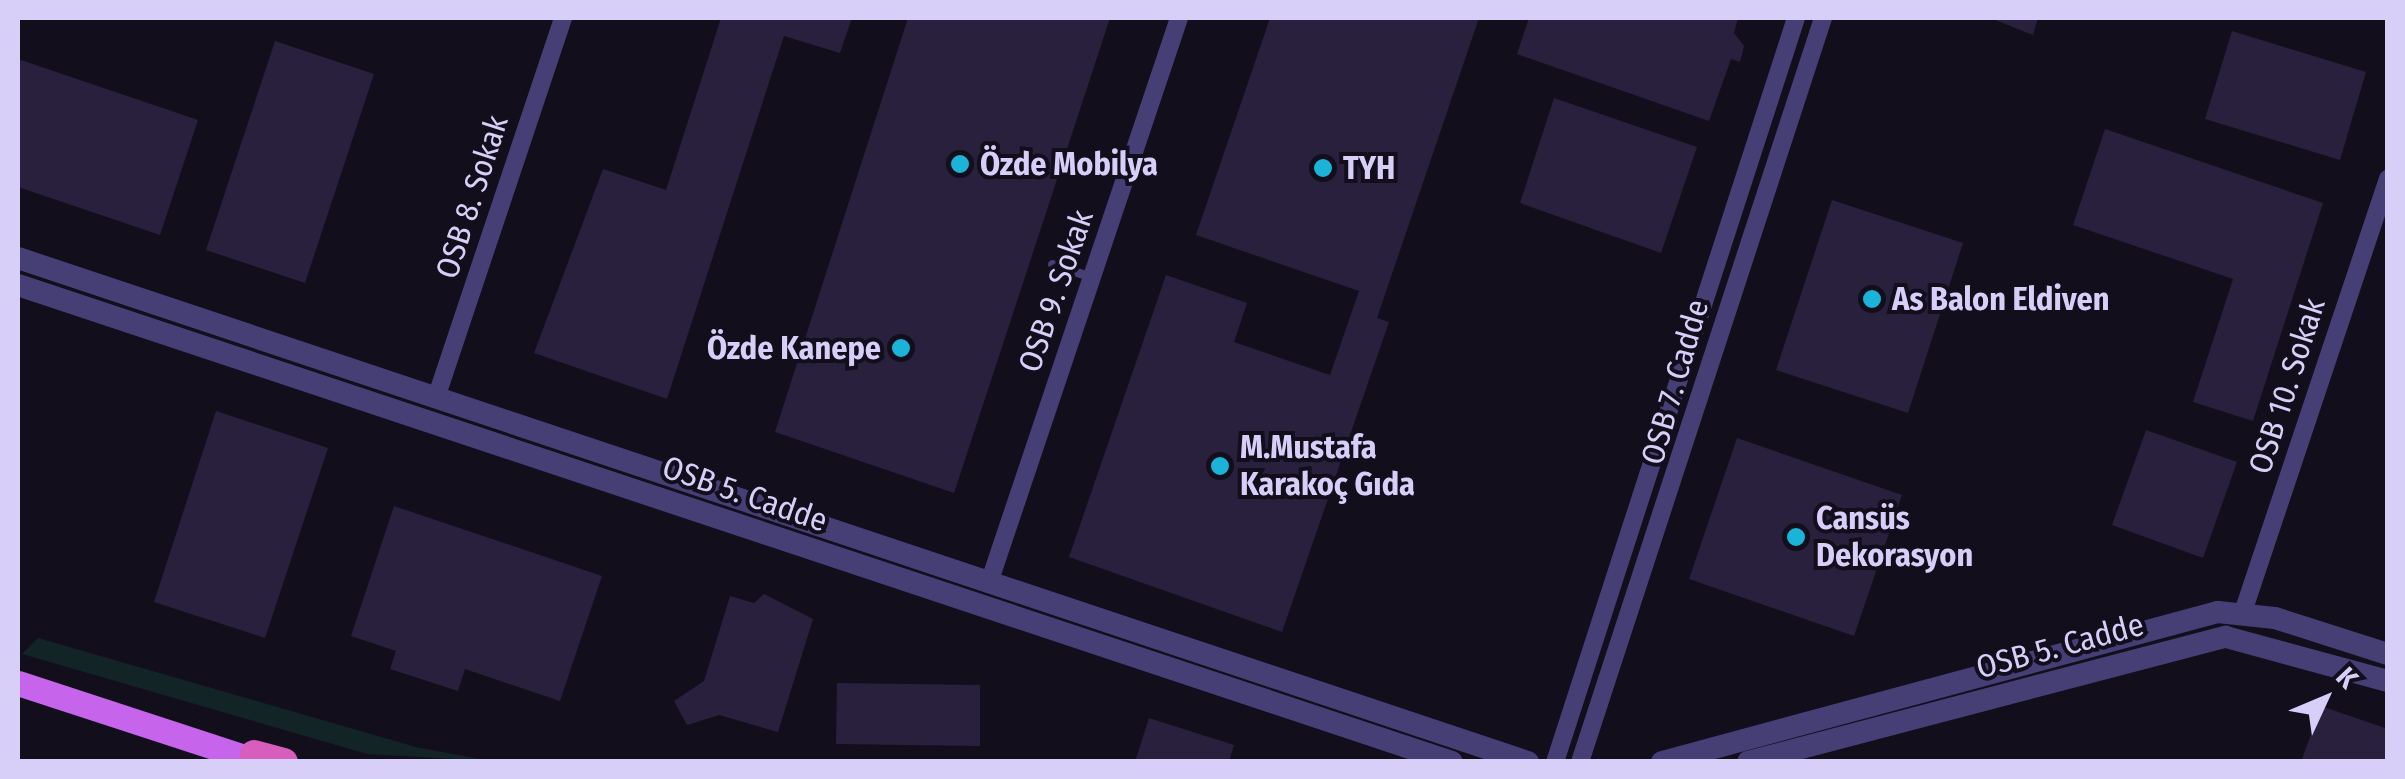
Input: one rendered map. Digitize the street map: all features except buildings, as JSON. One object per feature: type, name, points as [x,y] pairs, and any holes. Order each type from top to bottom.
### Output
[{"type":"highway","points":[[257,758],[284,762]]},
{"type":"main road","points":[[18,683],[257,758]]},
{"type":"street","name":"OSB 8. Sokak","points":[[437,395],[563,18]]},
{"type":"street","name":"OSB 9. Sokak","points":[[989,583],[1179,18]]},
{"type":"street","name":"OSB 7. Cadde","points":[[1556,762],[1796,18]]},
{"type":"street","name":"OSB 7. Cadde","points":[[1580,762],[1823,18]]},
{"type":"street","name":"OSB 10. Sokak","points":[[2243,612],[2388,179]]},
{"type":"street","points":[[18,258],[1528,762]]},
{"type":"street","name":"OSB 5. Cadde","points":[[18,285],[1452,762]]},
{"type":"street","points":[[1662,762],[2204,614],[2243,612],[2388,654]]},
{"type":"street","name":"OSB 5. Cadde","points":[[1748,762],[2226,637],[2388,681]]},
{"type":"lane","points":[[1052,264],[1092,278]]},
{"type":"shaded area","points":[[38,638],[416,747],[490,761],[367,754],[22,654]]},
{"type":"place","name":"Özde Mobilya","points":[[960,164]]},
{"type":"place","name":"TYH","points":[[1323,168]]},
{"type":"place","name":"As Balon Eldiven","points":[[1872,299]]},
{"type":"place","name":"Özde Kanepe","points":[[901,348]]},
{"type":"place","name":"M.Mustafa Karakoç Gıda","points":[[1220,466]]},
{"type":"place","name":"Cansüs Dekorasyon","points":[[1796,537]]}]
